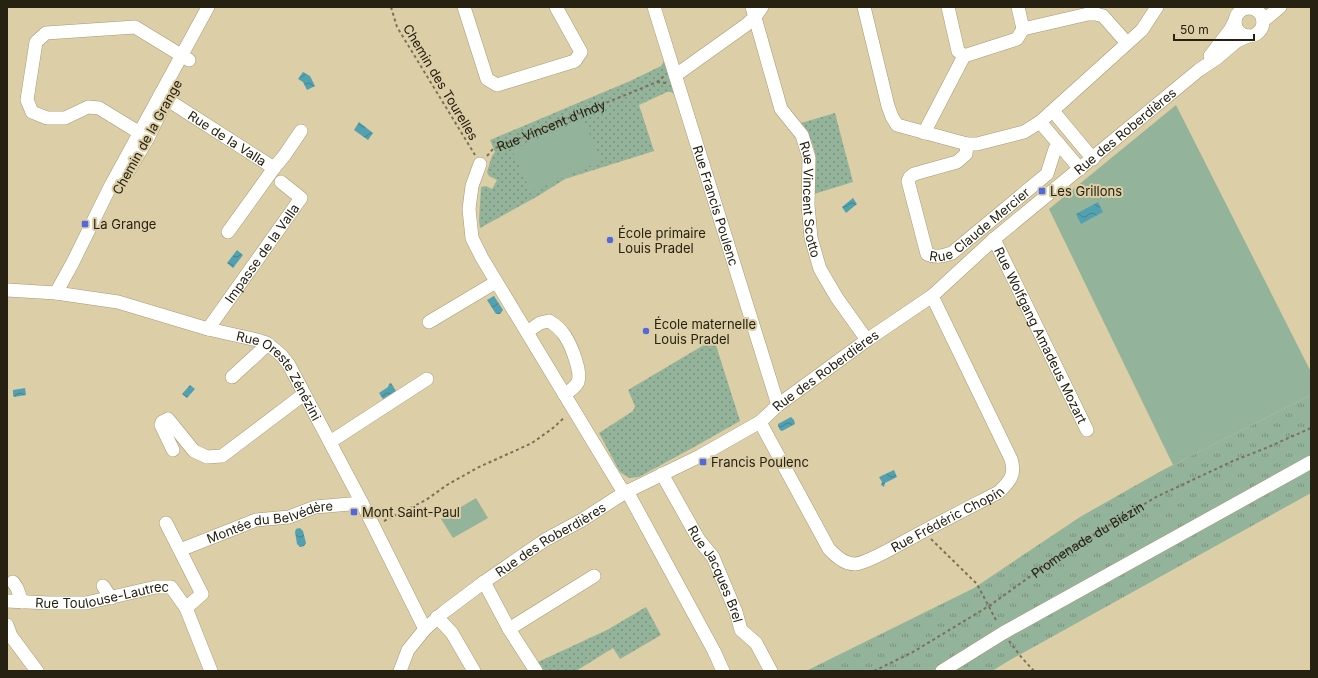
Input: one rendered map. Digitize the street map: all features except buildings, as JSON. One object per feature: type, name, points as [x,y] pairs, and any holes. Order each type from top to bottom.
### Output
[{"type":"street","name":"Chemin de la Grange","points":[[186,58],[208,7]]},
{"type":"street","name":"Chemin de la Grange","points":[[56,293],[111,186],[144,135],[216,7]]},
{"type":"street","points":[[464,7],[486,79],[497,85],[575,61],[581,52],[556,7]]},
{"type":"street","name":"Rue Francis Poulenc","points":[[654,7],[778,405]]},
{"type":"street","points":[[864,7],[888,106],[897,125],[968,144],[977,144],[1024,132],[1040,122],[1142,30],[1157,7]]},
{"type":"street","points":[[948,7],[958,51],[964,56]]},
{"type":"street","points":[[924,133],[964,56],[1017,40],[1023,29],[1018,7]]},
{"type":"street","points":[[1260,11],[1260,30],[1257,33],[1248,36],[1240,32],[1235,25],[1237,14],[1242,9],[1247,8],[1260,11],[1280,7]]},
{"type":"street","points":[[674,71],[746,25],[756,10]]},
{"type":"street","name":"Rue Vincent Scotto","points":[[756,10],[781,108],[802,135],[810,158],[808,205],[809,218],[811,238],[820,269],[837,298],[867,340]]},
{"type":"street","points":[[1023,29],[1088,14],[1096,14],[1103,16],[1127,43]]},
{"type":"street","name":"Rue des Roberdières","points":[[1199,70],[1230,30],[1237,14]]},
{"type":"street","points":[[144,135],[99,108],[88,107],[65,118],[47,118],[32,112],[27,100],[36,42],[46,33],[135,27],[186,58]]},
{"type":"street","name":"Rue des Roberdières","points":[[400,671],[408,650],[437,617],[484,582],[545,540],[582,520],[625,492],[700,456],[760,422],[778,405],[867,340],[932,296],[994,240],[1199,70],[1217,58],[1236,41],[1248,36]]},
{"type":"street","name":"Rue de la Valla","points":[[164,97],[274,168]]},
{"type":"street","points":[[1053,111],[1093,159]]},
{"type":"street","points":[[1040,122],[1080,169]]},
{"type":"street","name":"Rue de la Valla","points":[[228,232],[284,156],[301,130]]},
{"type":"street","name":"Rue Claude Mercier","points":[[968,144],[966,154],[957,162],[914,174],[908,181],[927,254],[932,256],[939,257],[952,253],[1047,174],[1058,144]]},
{"type":"street","points":[[480,164],[472,186],[469,209],[472,238],[496,282],[625,492],[714,651],[723,671]]},
{"type":"street","name":"Impasse de la Valla","points":[[208,329],[301,198],[281,182]]},
{"type":"street","name":"Rue Wolfgang Amadeus Mozart","points":[[994,240],[1087,430]]},
{"type":"street","points":[[429,322],[496,282]]},
{"type":"street","name":"Rue Oreste Zénézini","points":[[7,290],[56,293],[118,302],[208,329],[257,340],[268,344],[282,356],[289,365],[362,503],[425,629]]},
{"type":"street","name":"Rue Frédéric Chopin","points":[[760,422],[829,549],[839,559],[855,564],[888,550],[999,492],[1013,475],[1011,459],[932,296]]},
{"type":"street","points":[[527,332],[540,324],[549,321],[557,326],[565,336],[572,350],[578,368],[579,381],[572,390],[564,394]]},
{"type":"street","points":[[232,377],[268,344]]},
{"type":"street","points":[[330,442],[427,379]]},
{"type":"street","points":[[173,450],[161,425],[162,422],[168,419],[194,451],[207,457],[222,456],[304,394]]},
{"type":"street","points":[[942,671],[1003,633],[1311,462]]},
{"type":"street","name":"Rue Jacques Brel","points":[[662,474],[699,540],[712,557],[736,612],[740,630],[756,643],[771,671]]},
{"type":"street","name":"Montée du Belvédère","points":[[180,550],[256,520],[289,517],[315,507],[362,503]]},
{"type":"street","points":[[166,523],[202,594],[186,608]]},
{"type":"street","points":[[509,629],[594,576]]},
{"type":"street","points":[[13,582],[22,602]]},
{"type":"street","points":[[484,582],[509,629],[536,671]]},
{"type":"street","points":[[103,586],[110,598]]},
{"type":"street","name":"Rue Toulouse-Lautrec","points":[[7,601],[86,604],[156,587],[171,588],[186,608],[211,671]]},
{"type":"street","points":[[437,617],[452,633],[474,671]]},
{"type":"street","points":[[7,625],[11,636],[37,671]]},
{"type":"path","name":"Chemin des Tourelles","points":[[391,7],[397,27],[480,164]]},
{"type":"path","name":"Rue Vincent d'Indy","points":[[480,164],[494,149],[657,82],[674,71]]},
{"type":"path","points":[[373,525],[394,517],[426,500],[447,485],[477,468],[532,443],[554,428],[573,409]]},
{"type":"path","name":"Promenade du Biézin","points":[[874,671],[913,652],[989,606],[1063,553],[1156,497],[1233,461],[1311,428]]},
{"type":"path","points":[[924,531],[977,584],[1003,633],[1034,671]]},
{"type":"green space","points":[[664,61],[674,94],[667,92],[639,105],[654,151],[565,179],[538,196],[480,228],[481,187],[486,186],[492,189],[497,180],[489,176],[487,172],[492,156],[495,152],[490,140],[630,81],[661,66]]},
{"type":"green space","points":[[1176,105],[1311,372],[1311,395],[1173,465],[1049,209]]},
{"type":"green space","points":[[835,113],[853,182],[814,194],[816,171],[815,154],[810,138],[801,123]]},
{"type":"green space","points":[[583,119],[601,161],[531,192],[512,150]]},
{"type":"green space","points":[[714,339],[740,421],[639,477],[629,478],[620,472],[599,433],[633,411],[635,406],[628,390]]},
{"type":"green space","points":[[1311,395],[1311,493],[992,671],[806,671],[974,588],[1080,517],[1161,471]]},
{"type":"green space","points":[[476,498],[488,518],[453,538],[441,519]]},
{"type":"green space","points":[[646,607],[661,635],[620,659],[613,648],[576,671],[543,671],[538,662],[607,630]]},
{"type":"water","points":[[303,72],[310,76],[315,86],[307,90],[303,82],[298,79]]},
{"type":"water","points":[[359,122],[373,133],[368,140],[354,130]]},
{"type":"water","points":[[853,198],[857,204],[846,213],[842,207]]},
{"type":"water","points":[[1098,202],[1103,212],[1081,224],[1076,214]]},
{"type":"water","points":[[237,250],[243,255],[233,268],[227,263]]},
{"type":"water","points":[[494,296],[503,310],[500,314],[496,314],[487,300]]},
{"type":"water","points":[[391,383],[396,391],[383,399],[379,393]]},
{"type":"water","points":[[190,385],[195,389],[187,398],[182,394]]},
{"type":"water","points":[[25,388],[26,395],[14,397],[13,390]]},
{"type":"water","points":[[791,417],[795,424],[782,431],[780,430],[778,424]]},
{"type":"water","points":[[894,470],[897,477],[885,483],[884,487],[881,485],[882,482],[879,477]]},
{"type":"water","points":[[300,528],[303,531],[306,543],[304,546],[300,547],[297,544],[295,532],[296,529]]},
{"type":"place","name":"Les Grillons","points":[[1042,191]]},
{"type":"place","name":"La Grange","points":[[85,224]]},
{"type":"place","name":"École primaire Louis Pradel","points":[[610,240]]},
{"type":"place","name":"École maternelle Louis Pradel","points":[[646,331]]},
{"type":"place","name":"Francis Poulenc","points":[[703,462]]},
{"type":"place","name":"Mont Saint-Paul","points":[[354,512]]}]
